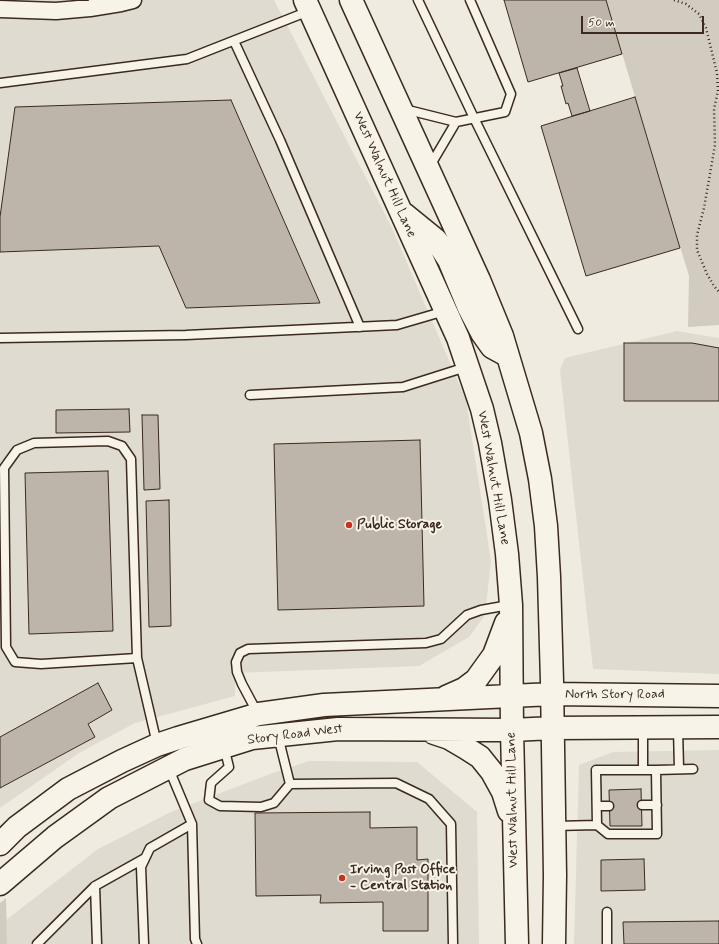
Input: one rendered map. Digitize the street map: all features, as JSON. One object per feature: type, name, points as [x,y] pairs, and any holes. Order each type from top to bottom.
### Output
[{"type":"main road","points":[[351,0],[479,280],[502,336],[531,433],[540,479],[546,526],[549,577],[555,874],[554,944]]},
{"type":"main road","name":"West Walnut Hill Lane","points":[[307,6],[458,338],[482,409],[500,500],[511,604],[512,730],[517,944]]},
{"type":"main road","points":[[400,210],[436,240],[449,260],[469,308],[482,333],[492,347],[503,353],[507,353]]},
{"type":"main road","points":[[440,700],[464,689],[479,676],[494,655],[506,623],[511,604]]},
{"type":"main road","name":"North Story Road","points":[[512,696],[552,694],[719,696]]},
{"type":"main road","name":"Story Road West","points":[[0,844],[17,827],[68,789],[122,761],[157,745],[259,714],[324,705],[512,696]]},
{"type":"main road","points":[[512,730],[553,728],[719,727]]},
{"type":"main road","name":"Story Road West","points":[[0,884],[55,836],[109,798],[185,759],[252,738],[338,729],[512,730]]},
{"type":"main road","points":[[421,729],[449,738],[480,757],[492,772],[503,792],[514,825]]},
{"type":"main road","points":[[157,745],[168,768]]},
{"type":"street","points":[[9,6],[56,11],[90,8],[133,0]]},
{"type":"lane","points":[[418,0],[474,118],[578,329]]},
{"type":"lane","points":[[400,108],[456,122],[505,112],[511,94],[470,0]]},
{"type":"lane","points":[[0,83],[186,59],[234,41],[307,6]]},
{"type":"lane","points":[[234,41],[280,140],[360,327]]},
{"type":"lane","points":[[428,169],[456,122]]},
{"type":"lane","points":[[0,338],[186,335],[397,325],[446,311]]},
{"type":"lane","points":[[250,395],[403,386],[468,367]]},
{"type":"lane","points":[[137,658],[41,664],[15,662],[6,647],[4,468],[17,450],[34,443],[108,441],[122,446],[131,459],[137,658],[157,745]]},
{"type":"lane","points":[[259,714],[236,672],[236,662],[240,653],[248,649],[426,643],[441,639],[467,615],[481,610],[511,604]]},
{"type":"lane","points":[[643,727],[643,770]]},
{"type":"lane","points":[[678,727],[679,769]]},
{"type":"lane","points":[[278,736],[290,784]]},
{"type":"lane","points":[[224,747],[229,767],[211,783],[209,800],[220,806],[261,807],[274,802],[290,784],[396,783],[429,799],[451,824],[453,944]]},
{"type":"lane","points":[[168,768],[192,824],[195,939],[197,944]]},
{"type":"lane","points":[[597,825],[596,770],[693,769]]},
{"type":"lane","points":[[554,826],[597,825],[608,834],[657,834],[656,770]]},
{"type":"lane","points":[[642,805],[657,805]]},
{"type":"lane","points":[[597,806],[609,806]]},
{"type":"lane","points":[[144,944],[141,867],[150,848],[192,824]]},
{"type":"lane","points":[[37,944],[95,886],[145,858]]},
{"type":"lane","points":[[95,886],[97,944]]},
{"type":"lane","points":[[607,912],[607,944]]},
{"type":"path","points":[[674,0],[686,4],[699,14],[706,28],[717,73],[718,91],[714,109],[715,145],[704,208],[697,235],[697,250],[707,274],[719,292]]},
{"type":"shaded area","points":[[0,0],[274,0],[392,228],[466,400],[491,561],[485,615],[469,637],[419,666],[235,673],[235,696],[135,723],[79,753],[0,808]]},
{"type":"shaded area","points":[[606,0],[719,0],[719,325],[688,327],[689,276]]},
{"type":"shaded area","points":[[677,331],[719,338],[719,674],[593,669],[560,370],[565,358]]},
{"type":"shaded area","points":[[719,750],[719,944],[574,944],[579,765],[613,752]]},
{"type":"shaded area","points":[[309,761],[417,762],[477,812],[479,944],[7,944],[6,920],[98,849],[171,812],[270,774]]},
{"type":"shaded area","points":[[6,898],[7,944],[0,944],[0,903]]},
{"type":"building","points":[[504,0],[606,0],[622,54],[528,82]]},
{"type":"building","points":[[577,68],[590,111],[572,116],[568,103],[566,104],[559,73]]},
{"type":"building","points":[[635,97],[680,248],[586,276],[541,126]]},
{"type":"building","points":[[231,100],[320,303],[186,308],[159,246],[0,252],[0,217],[15,107]]},
{"type":"building","points":[[624,343],[692,343],[719,348],[719,401],[624,401]]},
{"type":"building","points":[[129,409],[130,432],[56,433],[56,410]]},
{"type":"building","points":[[142,415],[158,415],[160,489],[144,490]]},
{"type":"building","name":"Public Storage","points":[[420,440],[424,606],[278,610],[274,444]]},
{"type":"building","points":[[108,471],[113,631],[29,634],[25,473]]},
{"type":"building","points":[[169,500],[171,626],[149,627],[146,501]]},
{"type":"building","points":[[98,683],[112,710],[88,724],[95,737],[0,788],[0,737]]},
{"type":"building","points":[[641,789],[642,826],[610,826],[609,790]]},
{"type":"building","name":"Irving Post Office - Central Station","points":[[370,812],[370,828],[417,827],[417,860],[428,859],[428,931],[383,931],[383,902],[320,903],[321,895],[256,896],[255,813]]},
{"type":"building","points":[[644,859],[645,890],[601,891],[601,860]]},
{"type":"building","points":[[719,921],[719,944],[624,944],[623,922]]},
{"type":"place","name":"Public Storage","points":[[349,525]]},
{"type":"place","name":"Irving Post Office - Central Station","points":[[342,878]]}]
